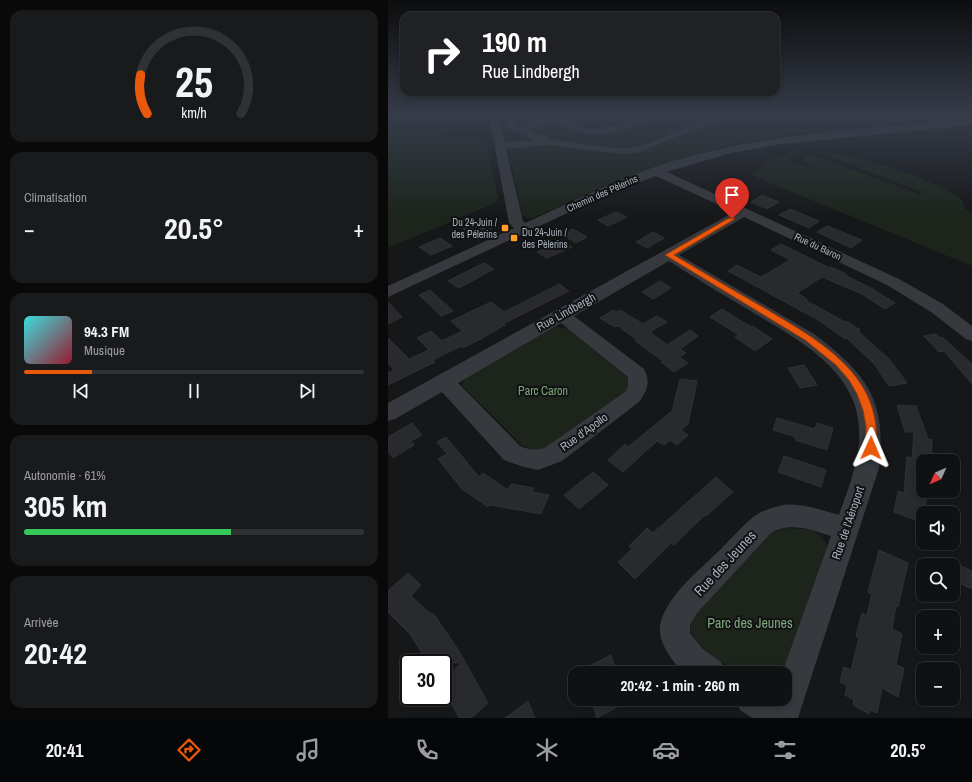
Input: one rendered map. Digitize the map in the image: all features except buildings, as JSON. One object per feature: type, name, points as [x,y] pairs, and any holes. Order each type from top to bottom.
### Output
[{"type":"street","points":[[501,150],[516,224],[524,229]]},
{"type":"street","points":[[611,150],[621,151],[637,150]]},
{"type":"street","name":"Chemin des Pèlerins","points":[[388,292],[604,191],[656,171],[705,156],[737,150]]},
{"type":"street","name":"Rue du Baron","points":[[656,171],[893,282],[937,308],[972,335]]},
{"type":"street","name":"Rue Lindbergh","points":[[388,413],[744,212]]},
{"type":"street","name":"Rue de l'Aéroport","points":[[669,255],[808,338],[839,363],[852,378],[868,410],[871,426],[871,448],[867,468],[782,718]]},
{"type":"street","name":"Rue d'Apollo","points":[[444,381],[512,452],[524,458],[538,460],[554,454],[632,397],[638,389],[639,381],[637,374],[562,315]]},
{"type":"street","name":"Rue des Jeunes","points":[[700,666],[688,656],[677,637],[675,627],[679,615],[687,603],[755,531],[768,519],[793,515],[846,529]]},
{"type":"street","points":[[762,706],[782,718]]},
{"type":"green space","points":[[388,150],[488,150],[498,198],[495,203],[388,248]]},
{"type":"green space","points":[[508,150],[713,150],[619,180],[533,218],[527,218],[522,215]]},
{"type":"green space","points":[[798,150],[800,152],[791,157],[790,161],[808,168],[811,167],[803,161],[805,156],[811,155],[919,194],[922,192],[820,153],[832,153],[849,156],[913,175],[933,183],[960,198],[965,209],[972,212],[972,266],[753,176],[761,168],[774,160],[787,153]]},
{"type":"green space","name":"Parc Caron","points":[[556,327],[570,329],[627,376],[630,383],[623,396],[546,449],[534,450],[523,446],[462,386],[464,379],[549,329]]},
{"type":"green space","name":"Parc des Jeunes","points":[[787,528],[805,529],[821,536],[827,547],[784,666],[729,666],[710,655],[696,640],[690,629],[693,616],[761,541],[772,533]]},
{"type":"place","name":"Du 24-Juin / des Pélerins","points":[[505,228]]},
{"type":"place","name":"Du 24-Juin / des Pèlerins","points":[[514,238]]},
{"type":"route","points":[[732,219],[669,255],[808,338],[839,363],[852,378],[868,410],[871,426],[871,448]]}]
